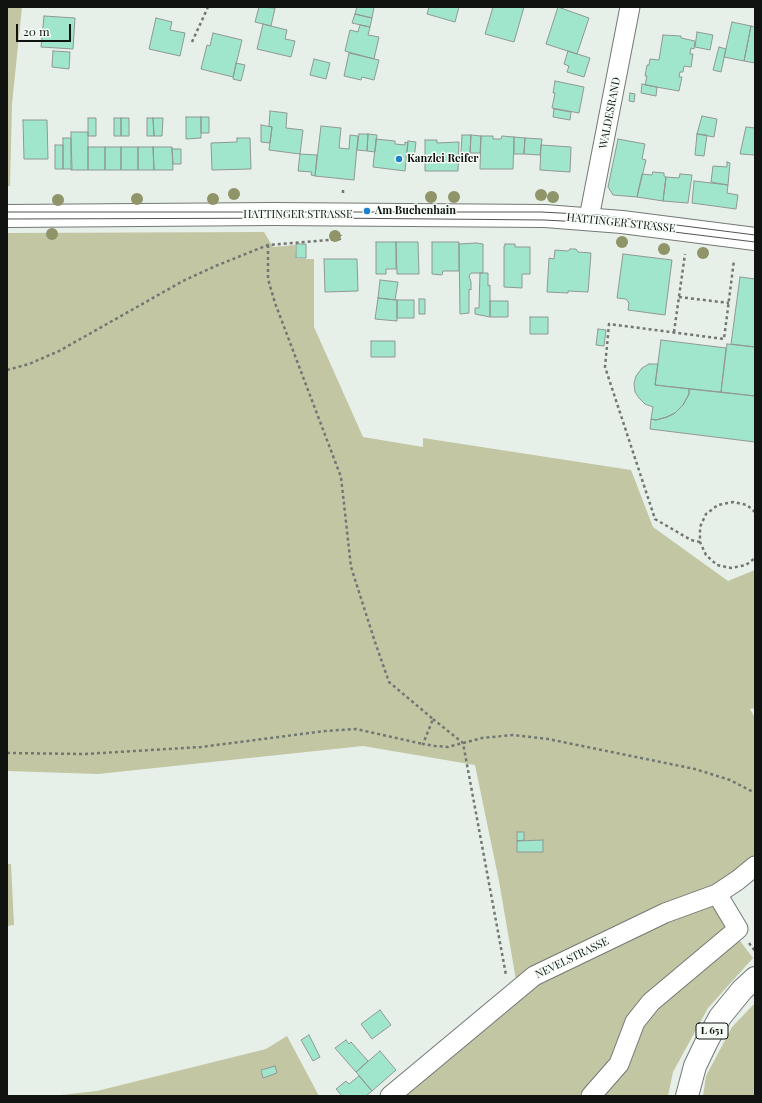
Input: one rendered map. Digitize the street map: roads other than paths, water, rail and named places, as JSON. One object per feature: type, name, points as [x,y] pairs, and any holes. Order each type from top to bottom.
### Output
[{"type":"main road","name":"HATTINGER STRASSE","points":[[7,216],[540,216],[589,218],[755,238]]},
{"type":"main road","name":"L 651","points":[[687,1096],[695,1066],[720,1017],[742,990],[755,978]]},
{"type":"street","name":"WALDESRAND","points":[[589,218],[630,7]]},
{"type":"street","name":"NEVELSTRASSE","points":[[390,1096],[509,995],[534,976],[665,913],[717,894],[755,866]]},
{"type":"street","points":[[591,1096],[619,1064],[635,1022],[651,1002],[738,929],[717,894]]},
{"type":"tram line","points":[[7,212],[541,212],[598,215],[755,235]]},
{"type":"tram line","points":[[7,219],[328,218],[544,220],[601,223],[755,242]]},
{"type":"place","name":"Kanzlei Reifer","points":[[399,159]]},
{"type":"place","name":"Am Buchenhain","points":[[367,211]]}]
